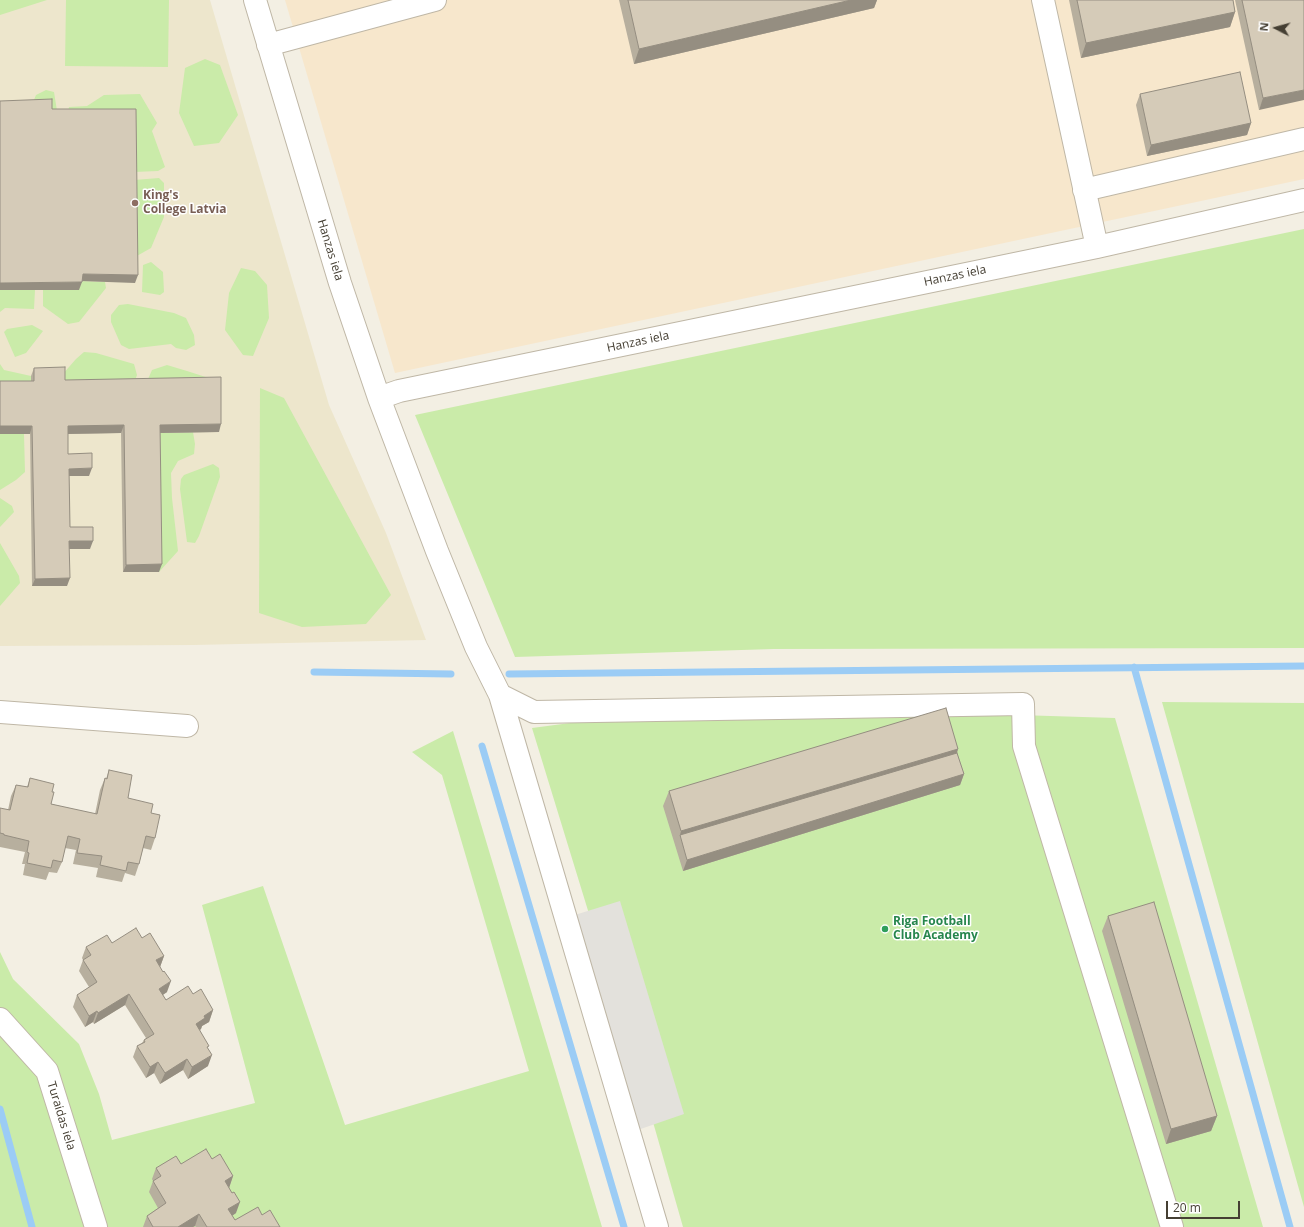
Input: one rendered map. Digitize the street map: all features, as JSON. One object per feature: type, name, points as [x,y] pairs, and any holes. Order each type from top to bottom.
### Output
[{"type":"street","name":"Hanzas iela","points":[[255,0],[340,283],[379,398],[399,391],[1097,247],[1304,200]]},
{"type":"street","points":[[268,45],[435,0]]},
{"type":"street","points":[[1043,0],[1097,247]]},
{"type":"street","points":[[1084,190],[1304,139]]},
{"type":"street","points":[[379,398],[437,551],[476,647],[500,695],[657,1227]]},
{"type":"street","points":[[500,695],[534,712],[1023,704],[1024,746],[1172,1227]]},
{"type":"street","points":[[0,712],[187,726]]},
{"type":"street","name":"Turaidas iela","points":[[0,1019],[47,1070],[96,1227]]},
{"type":"shaded area","name":"King's College Latvia","points":[[0,0],[210,0],[329,405],[386,533],[426,640],[193,645],[0,646]]},
{"type":"shaded area","points":[[285,0],[1304,0],[1304,179],[395,373]]},
{"type":"shaded area","points":[[620,901],[684,1114],[629,1133],[565,918]]},
{"type":"green space","points":[[0,0],[47,0],[0,15]]},
{"type":"green space","points":[[66,0],[169,0],[168,67],[65,66]]},
{"type":"green space","points":[[205,59],[220,65],[238,115],[219,143],[194,146],[179,113],[185,68]]},
{"type":"green space","points":[[46,90],[54,92],[58,117],[31,107],[36,95]]},
{"type":"green space","points":[[140,94],[157,123],[152,131],[165,167],[158,171],[134,172],[67,117],[69,107],[87,106],[104,95]]},
{"type":"green space","points":[[159,178],[164,183],[164,217],[151,248],[135,257],[134,180]]},
{"type":"green space","points":[[1304,229],[1304,648],[774,649],[515,657],[415,415]]},
{"type":"green space","points":[[151,262],[163,272],[164,292],[160,295],[142,292],[143,265]]},
{"type":"green space","points":[[241,268],[255,271],[267,285],[269,318],[253,356],[243,355],[225,330],[229,293]]},
{"type":"green space","points":[[80,281],[105,282],[106,288],[79,322],[68,324],[43,306],[43,290],[79,290]]},
{"type":"green space","points":[[0,290],[35,290],[34,309],[5,308],[0,312]]},
{"type":"green space","points":[[128,304],[174,313],[186,318],[194,335],[195,345],[186,350],[176,348],[171,344],[129,349],[121,345],[111,322],[111,315],[119,305]]},
{"type":"green space","points":[[32,325],[43,331],[26,353],[15,357],[4,332],[7,329]]},
{"type":"green space","points":[[84,352],[96,353],[134,364],[137,375],[133,386],[62,388],[62,375]]},
{"type":"green space","points":[[0,364],[4,370],[31,376],[31,389],[0,389]]},
{"type":"green space","points":[[167,365],[215,380],[145,386],[152,370]]},
{"type":"green space","points":[[260,388],[284,398],[391,595],[366,624],[302,627],[259,613]]},
{"type":"green space","points":[[193,432],[195,444],[194,454],[178,461],[171,473],[172,498],[178,551],[159,572],[157,433]]},
{"type":"green space","points":[[0,434],[24,434],[25,472],[16,480],[0,490]]},
{"type":"green space","points":[[213,464],[219,468],[220,477],[199,536],[195,543],[187,542],[180,489],[181,479],[184,475]]},
{"type":"green space","points":[[0,498],[12,506],[14,512],[0,527]]},
{"type":"green space","points":[[0,543],[19,576],[20,583],[0,606]]},
{"type":"green space","points":[[1162,702],[1304,703],[1304,1207]]},
{"type":"green space","name":"Riga Football Club Academy","points":[[986,714],[1115,718],[1263,1227],[683,1227],[655,1129],[532,728],[593,720]]},
{"type":"green space","points":[[453,731],[602,1227],[0,1227],[0,952],[13,979],[79,1044],[99,1094],[112,1140],[255,1103],[202,905],[263,886],[345,1125],[529,1071],[442,775],[412,752]]},
{"type":"building","points":[[628,0],[851,0],[639,49]]},
{"type":"building","points":[[1077,0],[1233,0],[1235,12],[1086,43]]},
{"type":"building","points":[[1242,0],[1304,0],[1304,90],[1263,98]]},
{"type":"building","points":[[1240,72],[1251,123],[1151,145],[1140,94]]},
{"type":"building","points":[[52,99],[52,109],[136,109],[138,275],[83,274],[82,282],[0,283],[0,101]]},
{"type":"building","points":[[65,367],[65,380],[221,377],[221,424],[160,425],[162,564],[126,565],[124,425],[68,426],[68,454],[92,453],[92,468],[69,469],[70,527],[93,527],[93,541],[69,541],[70,578],[35,579],[32,426],[0,426],[0,381],[34,381],[34,368]]},
{"type":"building","points":[[946,708],[958,749],[681,831],[669,791]]},
{"type":"building","points":[[957,753],[964,774],[687,860],[680,835]]},
{"type":"building","points":[[109,770],[132,775],[128,798],[153,804],[151,813],[160,815],[155,838],[146,836],[139,864],[128,862],[126,871],[100,865],[102,856],[77,853],[80,839],[68,836],[62,862],[53,860],[51,868],[27,863],[29,841],[0,833],[0,808],[10,810],[16,785],[28,787],[30,778],[54,784],[51,804],[97,814],[105,778],[107,779]]},
{"type":"building","points":[[1154,902],[1217,1116],[1171,1129],[1108,916]]},
{"type":"building","points":[[136,928],[142,938],[150,933],[164,956],[156,960],[163,972],[164,971],[171,981],[159,989],[166,1000],[188,986],[193,994],[201,989],[213,1010],[196,1024],[209,1046],[207,1047],[212,1055],[192,1067],[187,1059],[165,1073],[158,1062],[150,1067],[137,1046],[145,1042],[144,1040],[154,1034],[129,994],[98,1013],[97,1011],[89,1016],[77,995],[97,982],[83,960],[91,955],[86,947],[107,935],[112,943]]},
{"type":"building","points":[[206,1149],[212,1159],[220,1154],[233,1176],[225,1181],[232,1193],[234,1192],[240,1202],[228,1209],[235,1220],[258,1207],[262,1215],[270,1210],[280,1227],[207,1227],[199,1214],[178,1227],[153,1227],[147,1216],[166,1203],[153,1181],[161,1176],[156,1168],[176,1156],[181,1164]]},
{"type":"waterway","points":[[509,674],[1304,666]]},
{"type":"waterway","points":[[1134,667],[1290,1227]]},
{"type":"waterway","points":[[314,672],[451,674]]},
{"type":"waterway","points":[[482,746],[624,1227]]},
{"type":"waterway","points":[[0,1109],[32,1227]]},
{"type":"place","name":"King's College Latvia","points":[[135,203]]},
{"type":"place","name":"Riga Football Club Academy","points":[[885,929]]}]
